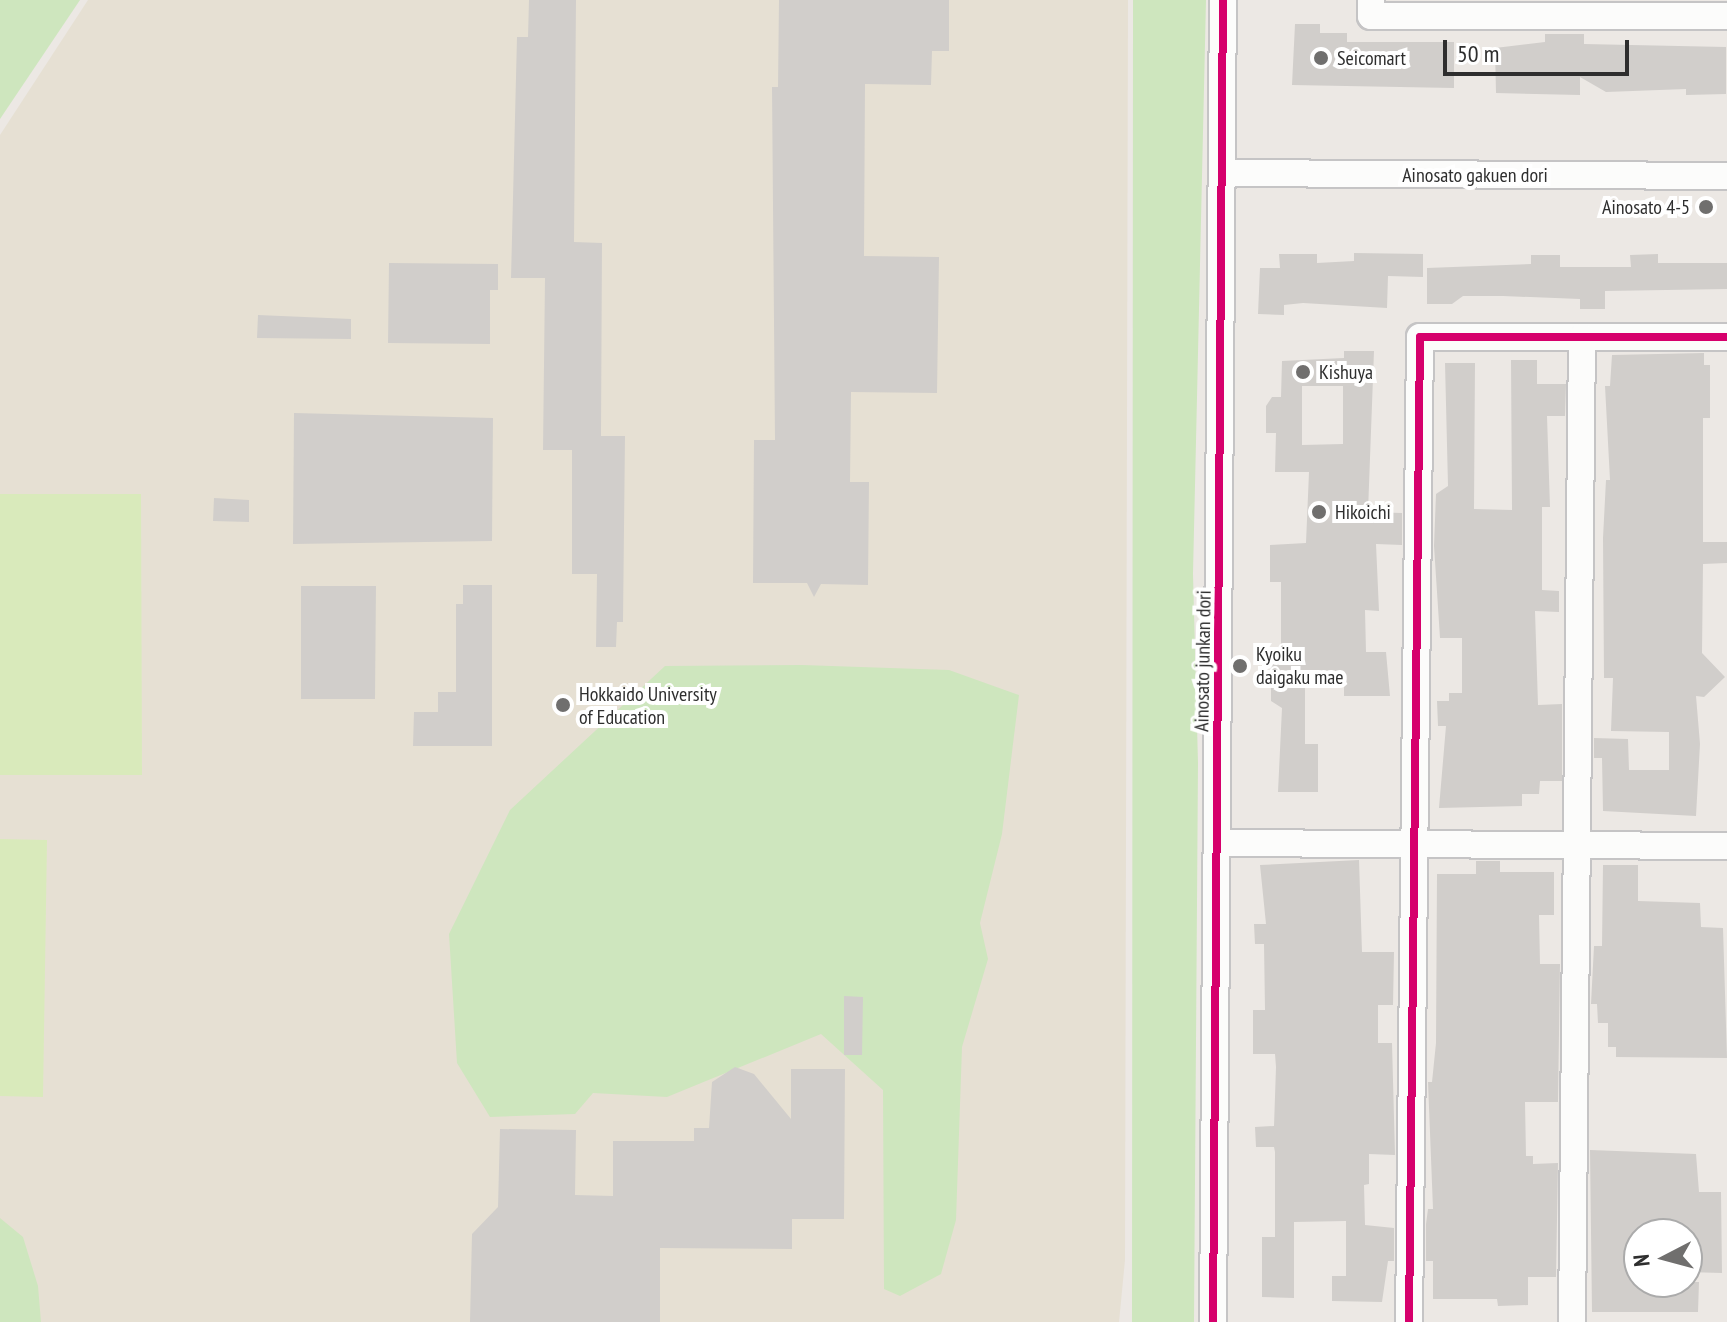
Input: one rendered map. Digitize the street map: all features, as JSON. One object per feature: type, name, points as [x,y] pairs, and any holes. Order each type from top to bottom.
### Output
[{"type":"street","name":"Ainosato junkan dori","points":[[1213,1322],[1223,0]]},
{"type":"street","points":[[1371,0],[1371,16],[1576,8],[1727,16]]},
{"type":"street","name":"Ainosato gakuen dori","points":[[1224,173],[1727,176]]},
{"type":"street","points":[[1409,1322],[1420,337],[1727,337]]},
{"type":"street","points":[[1572,1322],[1581,845],[1582,337]]},
{"type":"street","points":[[1218,843],[1727,846]]},
{"type":"shaded area","name":"Hokkaido University of Education","points":[[88,0],[1128,0],[1125,1260],[1119,1322],[0,1322],[0,135]]},
{"type":"green space","points":[[0,0],[80,0],[0,119]]},
{"type":"green space","points":[[1133,0],[1206,0],[1193,574],[1198,763],[1194,1322],[1132,1322]]},
{"type":"green space","points":[[0,494],[141,494],[142,775],[0,775]]},
{"type":"green space","points":[[802,665],[949,670],[1019,695],[1002,834],[980,923],[988,959],[962,1047],[956,1220],[941,1274],[900,1296],[884,1289],[883,1090],[821,1034],[667,1097],[593,1093],[575,1114],[490,1117],[457,1063],[449,934],[510,810],[665,666]]},
{"type":"green space","points":[[0,839],[47,840],[43,1097],[0,1096]]},
{"type":"green space","points":[[0,1218],[23,1237],[38,1286],[41,1322],[0,1322]]},
{"type":"building","points":[[529,0],[576,0],[574,242],[602,243],[601,436],[625,436],[623,622],[617,622],[616,647],[596,647],[597,574],[572,574],[572,450],[543,450],[545,278],[511,278],[517,37],[528,37]]},
{"type":"building","points":[[779,0],[949,0],[949,51],[932,51],[931,85],[865,84],[864,256],[939,257],[937,393],[851,392],[850,482],[869,482],[868,585],[821,584],[814,597],[807,583],[753,583],[754,440],[775,440],[772,87],[778,87]]},
{"type":"building","points":[[1295,24],[1320,24],[1320,33],[1347,33],[1347,42],[1454,42],[1454,88],[1292,85]]},
{"type":"building","points":[[1545,34],[1584,34],[1584,44],[1726,47],[1726,94],[1686,95],[1686,89],[1606,92],[1580,77],[1580,95],[1496,93],[1495,48],[1545,42]]},
{"type":"building","points":[[1354,253],[1423,254],[1423,277],[1388,276],[1387,308],[1303,303],[1284,305],[1284,315],[1258,314],[1260,268],[1280,268],[1279,254],[1317,254],[1317,263],[1354,261]]},
{"type":"building","points":[[1658,254],[1658,263],[1727,263],[1727,289],[1605,291],[1605,309],[1580,309],[1580,299],[1503,296],[1463,296],[1452,304],[1427,304],[1427,268],[1531,264],[1531,255],[1560,255],[1560,267],[1631,267],[1630,255]]},
{"type":"building","points":[[389,263],[498,264],[498,290],[490,290],[490,344],[388,343]]},
{"type":"building","points":[[258,315],[351,319],[351,339],[257,338]]},
{"type":"building","points":[[1344,351],[1374,351],[1368,512],[1402,513],[1402,545],[1376,544],[1379,611],[1365,610],[1366,652],[1386,652],[1390,696],[1344,696],[1344,686],[1305,685],[1305,744],[1318,744],[1318,792],[1278,792],[1282,708],[1271,701],[1271,661],[1281,650],[1281,582],[1270,582],[1270,545],[1306,543],[1309,472],[1275,472],[1276,433],[1266,433],[1266,406],[1272,397],[1281,397],[1282,361],[1344,358]],"holes":[[[1302,386],[1343,386],[1343,444],[1302,445]]]},
{"type":"building","points":[[1704,353],[1704,365],[1710,365],[1710,418],[1703,418],[1703,542],[1727,542],[1727,563],[1703,564],[1702,653],[1725,677],[1704,697],[1696,696],[1700,744],[1696,816],[1603,811],[1602,758],[1594,758],[1594,738],[1628,739],[1629,770],[1669,770],[1669,732],[1611,731],[1613,678],[1604,678],[1603,538],[1606,480],[1610,480],[1605,386],[1610,386],[1612,355]]},
{"type":"building","points":[[1511,360],[1537,360],[1537,384],[1566,384],[1565,416],[1547,416],[1550,507],[1542,507],[1542,590],[1559,591],[1559,612],[1535,611],[1538,705],[1562,704],[1562,781],[1540,781],[1539,794],[1522,794],[1522,806],[1439,808],[1446,726],[1438,726],[1437,701],[1449,701],[1449,693],[1462,693],[1462,638],[1440,638],[1434,546],[1436,494],[1448,486],[1445,363],[1475,363],[1474,509],[1512,510]]},
{"type":"building","points":[[294,413],[493,418],[492,541],[293,544]]},
{"type":"building","points":[[214,498],[249,500],[249,522],[213,521]]},
{"type":"building","points":[[463,585],[492,585],[492,746],[413,746],[414,712],[438,712],[438,692],[456,692],[456,604],[463,604]]},
{"type":"building","points":[[301,586],[376,586],[375,699],[301,699]]},
{"type":"building","points":[[1359,860],[1362,952],[1394,952],[1393,1005],[1378,1005],[1378,1043],[1392,1043],[1395,1155],[1369,1154],[1369,1184],[1364,1185],[1365,1225],[1394,1228],[1394,1261],[1388,1261],[1382,1302],[1332,1301],[1332,1276],[1346,1276],[1346,1221],[1294,1222],[1294,1298],[1262,1297],[1262,1237],[1275,1237],[1275,1152],[1274,1147],[1256,1147],[1255,1127],[1274,1126],[1276,1067],[1275,1054],[1253,1054],[1253,1010],[1265,1010],[1264,944],[1255,944],[1254,924],[1266,924],[1260,865]]},
{"type":"building","points":[[1476,861],[1500,861],[1500,872],[1554,872],[1554,915],[1539,915],[1540,964],[1560,964],[1558,1102],[1525,1102],[1526,1156],[1533,1156],[1533,1164],[1558,1163],[1556,1277],[1528,1277],[1528,1305],[1498,1306],[1497,1299],[1433,1299],[1433,1261],[1426,1261],[1428,1209],[1433,1209],[1428,1082],[1432,1082],[1436,1043],[1437,874],[1476,874]]},
{"type":"building","points":[[1603,865],[1638,865],[1638,901],[1700,903],[1701,927],[1723,928],[1727,1058],[1616,1057],[1616,1047],[1608,1047],[1608,1023],[1598,1023],[1597,1004],[1591,1004],[1594,946],[1602,946]]},
{"type":"building","points":[[844,996],[863,997],[862,1055],[844,1055]]},
{"type":"building","points":[[735,1067],[754,1074],[791,1119],[791,1069],[845,1069],[844,1219],[792,1219],[792,1249],[660,1248],[660,1322],[470,1322],[472,1234],[498,1207],[500,1129],[576,1130],[575,1195],[613,1196],[613,1141],[694,1141],[694,1128],[709,1128],[712,1082]]},
{"type":"building","points":[[1590,1150],[1696,1154],[1699,1192],[1721,1192],[1722,1273],[1703,1272],[1703,1218],[1623,1218],[1623,1298],[1698,1298],[1698,1312],[1592,1312]]},
{"type":"cycle path","points":[[1213,1322],[1223,0]]},
{"type":"cycle path","points":[[1409,1322],[1420,337],[1727,337]]},
{"type":"place","name":"Seicomart","points":[[1321,58]]},
{"type":"place","name":"Ainosato 4-5","points":[[1706,207]]},
{"type":"place","name":"Kishuya","points":[[1303,372]]},
{"type":"place","name":"Hikoichi","points":[[1319,512]]},
{"type":"place","name":"Kyoiku daigaku mae","points":[[1240,666]]},
{"type":"place","name":"Hokkaido University of Education","points":[[563,705]]}]
